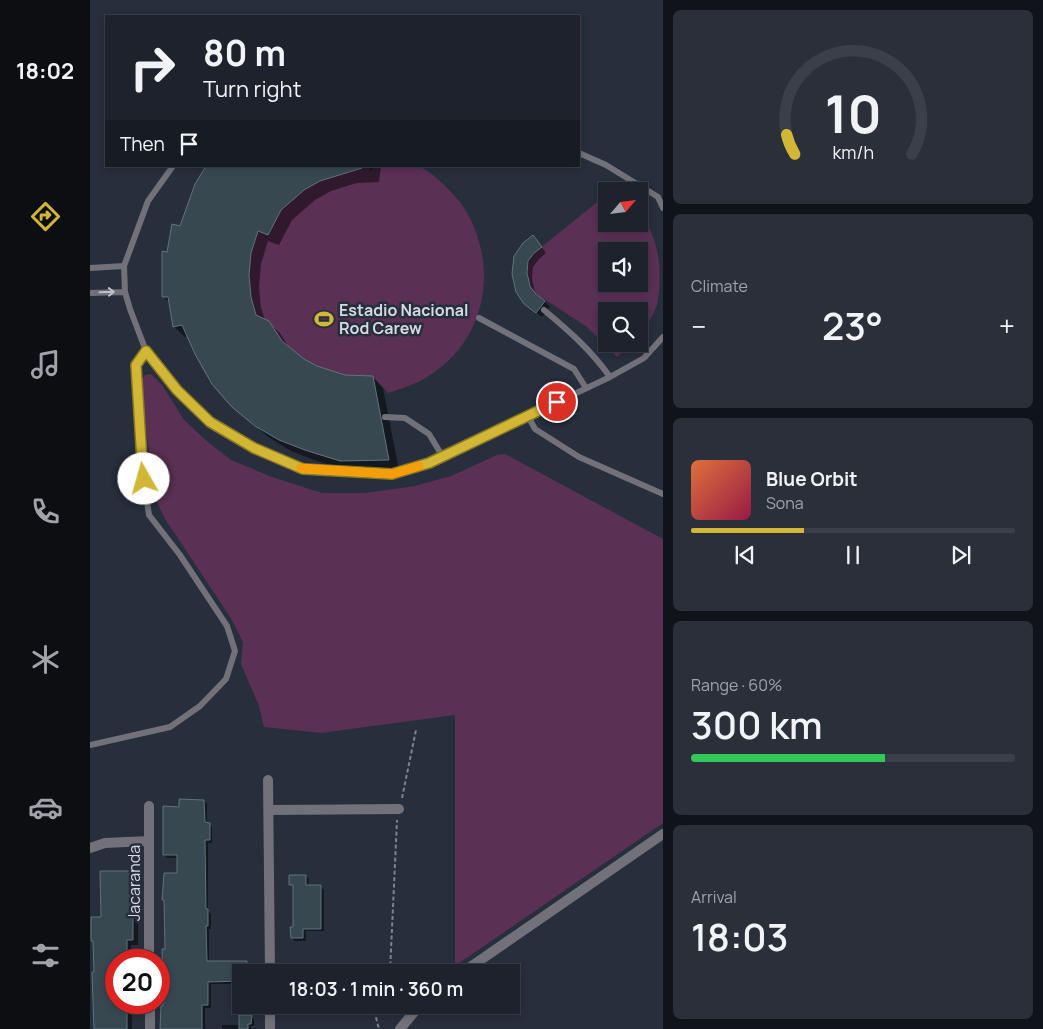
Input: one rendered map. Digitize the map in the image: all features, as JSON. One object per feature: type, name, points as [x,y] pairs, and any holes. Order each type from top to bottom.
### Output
[{"type":"street","points":[[268,780],[270,964]]},
{"type":"street","name":"Jacaranda","points":[[149,806],[150,949]]},
{"type":"street","points":[[269,810],[399,809]]},
{"type":"street","points":[[475,964],[663,834]]},
{"type":"street","points":[[90,848],[105,843],[149,841]]},
{"type":"street","points":[[150,1014],[150,1029]]},
{"type":"street","points":[[270,1014],[270,1029]]},
{"type":"street","points":[[400,1029],[412,1014]]},
{"type":"lane","points":[[580,153],[606,165],[658,197],[663,208]]},
{"type":"lane","points":[[172,167],[148,200],[124,266],[125,292],[146,351],[177,390],[210,422],[254,448],[303,469],[392,474],[429,463],[610,377],[644,358],[663,337]]},
{"type":"lane","points":[[90,268],[124,266]]},
{"type":"lane","points":[[90,293],[125,292]]},
{"type":"lane","points":[[544,310],[577,337],[597,358],[610,377]]},
{"type":"lane","points":[[479,318],[574,369],[586,388]]},
{"type":"lane","points":[[90,745],[170,727],[200,706],[226,679],[235,651],[227,626],[180,555],[149,515],[142,461],[136,365],[146,351]]},
{"type":"lane","points":[[528,416],[535,429],[579,457],[663,494]]},
{"type":"lane","points":[[385,417],[405,418],[430,434],[443,456]]},
{"type":"path","points":[[390,964],[397,820],[416,730]]},
{"type":"path","points":[[375,1014],[379,1029]]},
{"type":"shaded area","name":"Estadio Nacional Rod Carew","points":[[205,167],[370,167],[370,171],[374,167],[420,167],[434,176],[460,202],[473,224],[481,247],[484,271],[482,295],[476,318],[466,340],[450,359],[425,378],[410,386],[388,393],[373,377],[389,460],[340,460],[304,451],[268,434],[251,423],[222,398],[211,383],[195,355],[182,325],[173,327],[168,297],[162,297],[162,251],[167,251],[172,224],[180,225],[195,184]]},
{"type":"shaded area","points":[[598,201],[598,232],[648,232],[648,226],[652,233],[658,256],[660,281],[657,305],[648,322],[648,302],[598,302],[598,338],[587,327],[535,293],[528,278],[531,258],[534,253]]},
{"type":"shaded area","points":[[612,352],[623,352],[617,357]]},
{"type":"shaded area","points":[[151,374],[162,385],[184,420],[231,460],[272,477],[322,493],[365,493],[415,486],[451,476],[497,455],[505,454],[663,539],[663,823],[458,964],[455,964],[455,715],[321,733],[264,727],[259,706],[241,664],[243,642],[232,620],[165,519],[156,500],[141,382],[145,375]]},
{"type":"building","points":[[205,167],[362,167],[320,181],[304,190],[281,210],[268,235],[258,231],[251,253],[249,275],[251,297],[256,315],[269,321],[282,341],[304,359],[317,366],[345,375],[373,376],[389,460],[340,461],[279,440],[255,426],[232,407],[212,384],[195,354],[182,325],[173,327],[168,297],[162,297],[162,251],[167,252],[172,224],[180,226],[195,184]]},
{"type":"building","points":[[533,235],[542,247],[528,261],[527,273],[530,286],[545,301],[536,313],[524,304],[516,292],[512,274],[514,256],[523,243]]},
{"type":"building","points":[[179,799],[204,800],[205,822],[210,823],[210,840],[205,840],[206,909],[208,909],[208,926],[206,926],[207,961],[247,961],[247,964],[232,964],[232,981],[208,982],[208,1005],[202,1005],[202,1029],[160,1029],[161,1014],[170,1014],[170,949],[165,949],[164,900],[162,900],[164,873],[177,873],[177,855],[163,855],[163,806],[179,807]]},
{"type":"building","points":[[100,871],[133,871],[133,940],[127,940],[127,949],[105,949],[105,1014],[127,1014],[127,1029],[94,1029],[92,972],[94,972],[91,917],[101,917]]},
{"type":"building","points":[[289,875],[306,875],[306,885],[321,885],[321,929],[303,929],[303,938],[291,938],[290,927],[293,927],[293,885],[289,885]]},
{"type":"building","points":[[239,1015],[252,1015],[251,1024],[248,1024],[248,1029],[239,1029]]},
{"type":"slow traffic","points":[[301,468],[392,474],[419,466]]},
{"type":"place","name":"Estadio Nacional Rod Carew","points":[[324,319]]},
{"type":"route","points":[[144,479],[136,365],[146,351],[177,390],[210,422],[254,448],[303,469],[392,474],[429,463],[557,402]]}]
